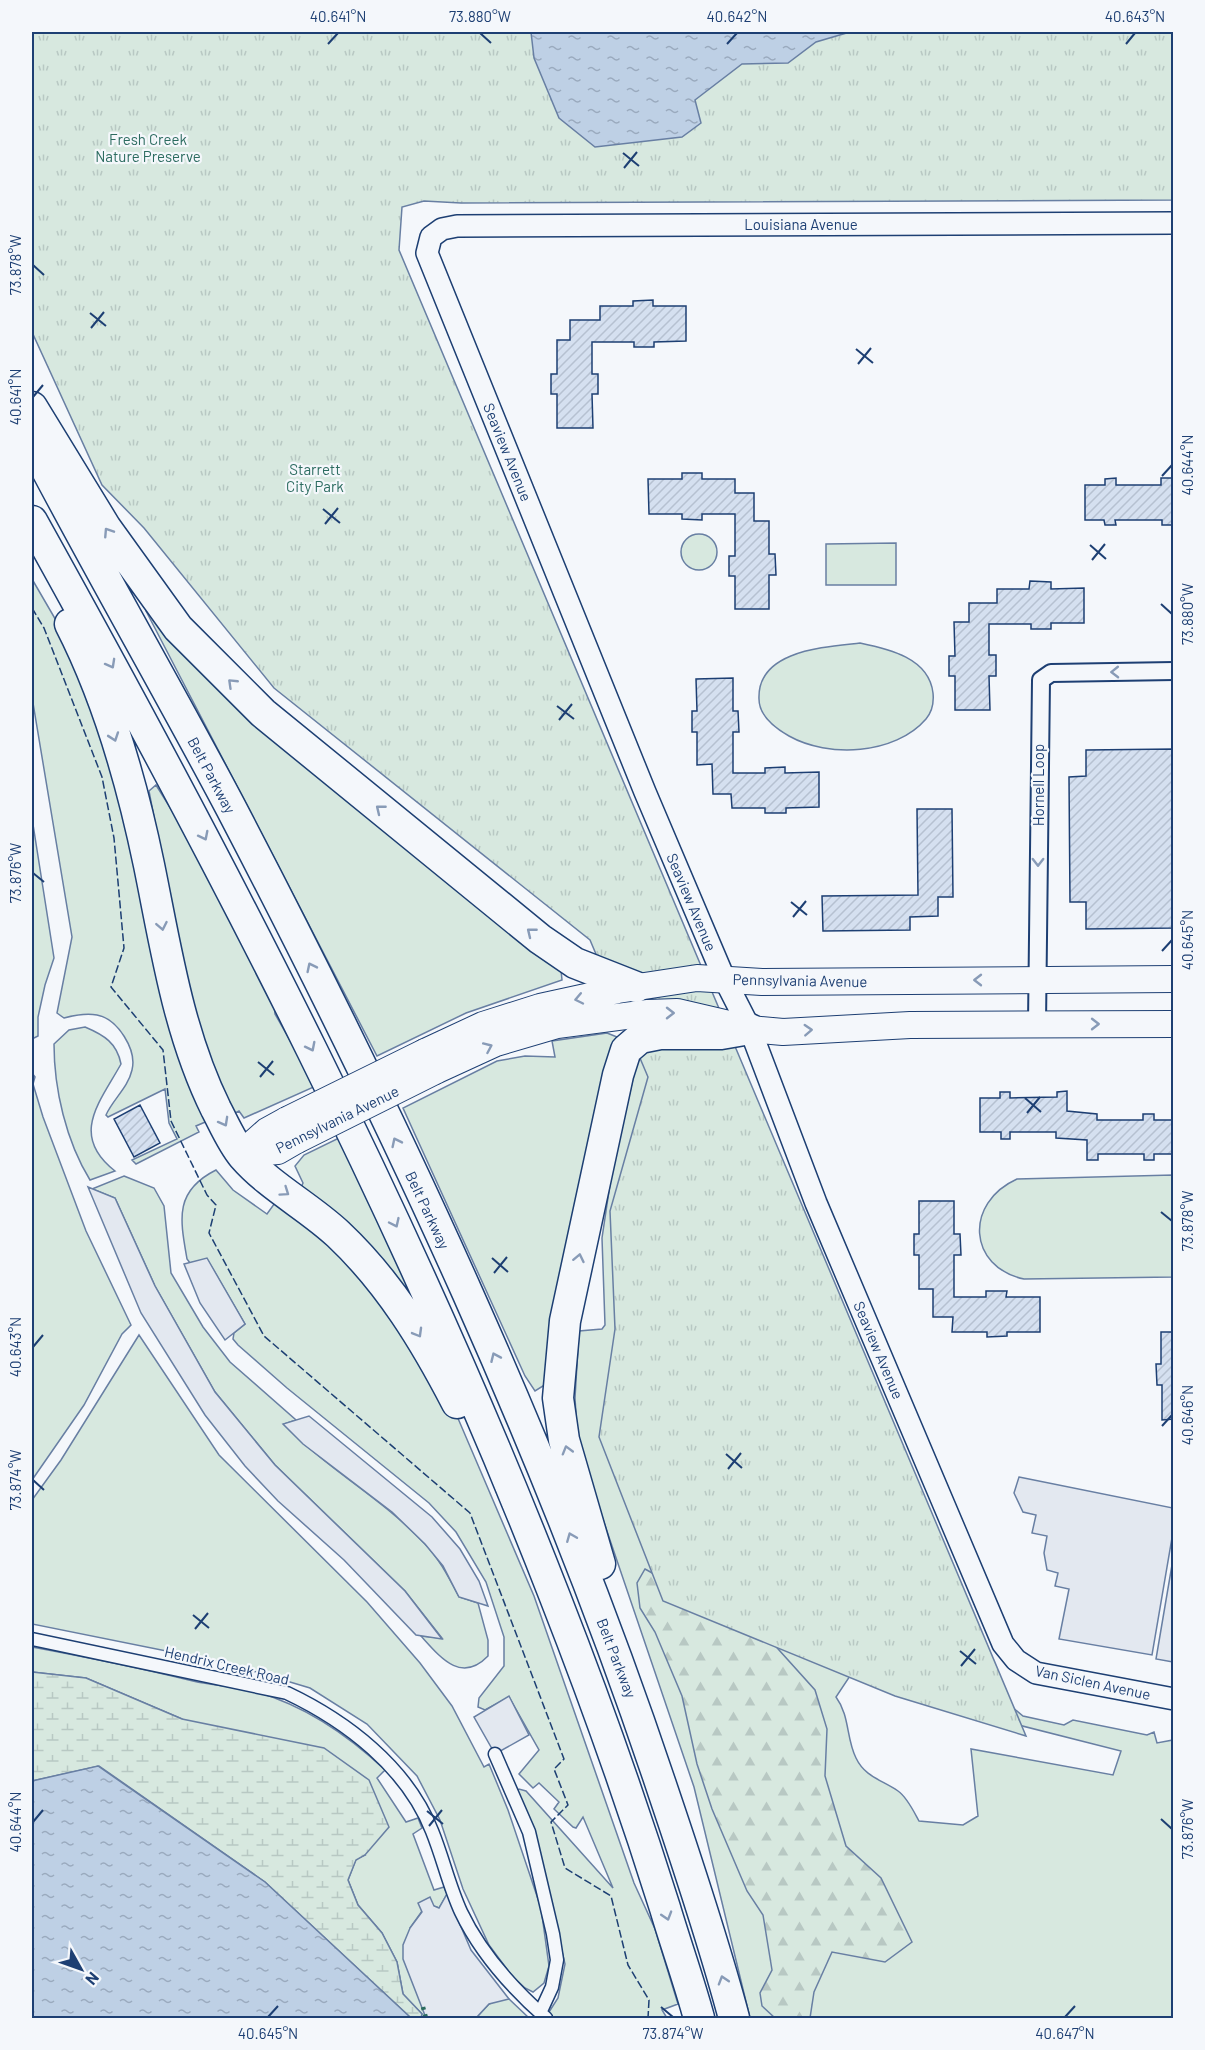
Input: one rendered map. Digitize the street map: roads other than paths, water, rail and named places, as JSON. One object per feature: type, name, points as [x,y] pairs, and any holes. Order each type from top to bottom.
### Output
[{"type":"highway","points":[[32,407],[138,577],[178,628],[263,713],[540,939],[575,963],[636,987]]},
{"type":"highway","name":"Belt Parkway","points":[[32,442],[245,837],[344,1034],[463,1284],[575,1547],[631,1694],[683,1849],[734,2019]]},
{"type":"highway","points":[[32,521],[133,703],[240,905],[316,1057],[432,1303],[545,1572],[597,1704],[650,1861],[699,2019]]},
{"type":"highway","points":[[32,549],[74,632],[129,780],[180,1018],[197,1066],[241,1154],[260,1174],[337,1234],[379,1276],[411,1322],[488,1462],[650,1861]]},
{"type":"highway","points":[[683,1849],[564,1440],[558,1398],[565,1321],[618,1076],[626,1050],[640,1038],[660,1034],[721,1034],[750,1029]]},
{"type":"main road","name":"Pennsylvania Avenue","points":[[241,1154],[267,1131],[292,1130],[430,1062],[483,1025],[540,1007],[636,987],[697,978],[762,982],[1173,979]]},
{"type":"main road","name":"Pennsylvania Avenue","points":[[430,1062],[568,1024],[677,1012],[750,1029],[783,1032],[910,1025],[1173,1024]]},
{"type":"street","name":"Louisiana Avenue","points":[[431,237],[442,229],[457,226],[1173,223]]},
{"type":"street","name":"Seaview Avenue","points":[[431,237],[427,253],[433,269],[724,978],[750,1029],[816,1203],[1003,1644],[1016,1660]]},
{"type":"street","name":"Hornell Loop","points":[[1036,1024],[1041,680],[1051,674],[1173,670]]},
{"type":"street","name":"Hendrix Creek Road","points":[[32,1639],[287,1693],[314,1705],[347,1727],[386,1762],[415,1798],[432,1829],[461,1912],[499,1972],[543,2016],[557,1960],[553,1934],[529,1832],[495,1754]]},
{"type":"street","name":"Van Siclen Avenue","points":[[1016,1660],[1035,1673],[1173,1699]]},
{"type":"water","points":[[531,32],[850,32],[816,42],[788,63],[742,64],[695,100],[701,123],[682,137],[595,147],[559,118],[534,58]]},
{"type":"water","points":[[98,1766],[265,1882],[411,2018],[32,2018],[32,1781]]},
{"type":"park label","name":"Fresh Creek Nature Preserve","points":[[148,148]]},
{"type":"park label","name":"Starrett City Park","points":[[315,478]]}]
